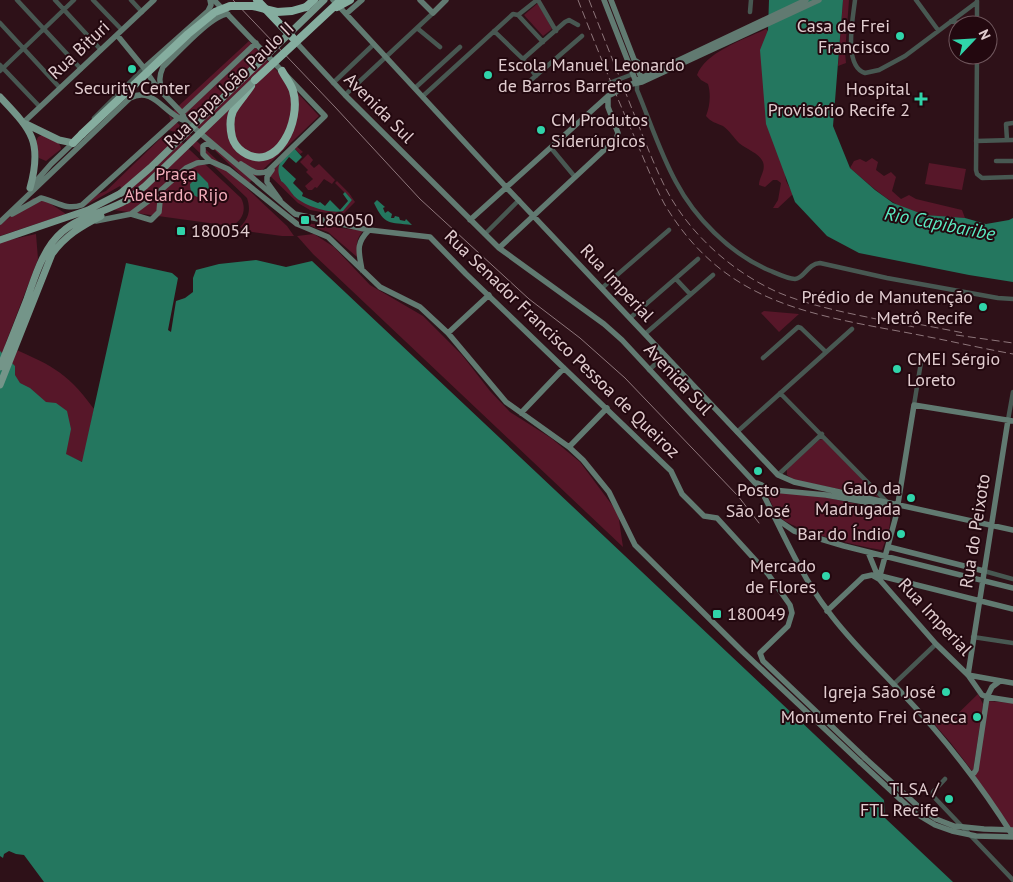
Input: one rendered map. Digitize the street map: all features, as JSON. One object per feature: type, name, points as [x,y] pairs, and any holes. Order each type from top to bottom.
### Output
[{"type":"highway","name":"Avenida Sul","points":[[257,0],[293,38]]},
{"type":"highway","points":[[70,143],[82,134],[188,34],[215,12],[230,6],[253,6],[277,12],[292,11],[306,7],[314,0]]},
{"type":"highway","points":[[329,12],[341,0]]},
{"type":"highway","points":[[329,12],[350,0]]},
{"type":"highway","name":"Rua Papa João Paulo II","points":[[255,80],[329,12]]},
{"type":"highway","points":[[255,80],[233,111],[230,129],[238,148],[246,154],[264,156],[279,148],[285,140],[292,125],[295,112],[293,91],[282,70]]},
{"type":"main road","name":"Rua Bituri","points":[[25,123],[154,0]]},
{"type":"main road","points":[[144,68],[208,11],[212,0],[228,14],[324,117],[268,171],[259,174],[251,171],[233,157],[208,143],[204,144],[203,154],[210,161],[228,169],[297,224],[328,237],[380,286],[420,307],[448,333],[506,402],[569,447],[594,472],[609,492],[635,545],[743,652],[863,760],[920,808],[936,820],[954,826],[1013,830]]},
{"type":"main road","points":[[0,240],[88,210],[121,193],[156,163],[324,0]]},
{"type":"main road","name":"Rua Imperial","points":[[333,0],[506,187],[778,475],[794,482],[1013,530]]},
{"type":"main road","points":[[346,14],[362,0]]},
{"type":"main road","points":[[420,0],[432,13],[446,0]]},
{"type":"main road","points":[[604,0],[637,82]]},
{"type":"main road","points":[[611,0],[634,59],[637,82]]},
{"type":"main road","points":[[634,59],[646,68],[654,69],[679,63],[806,0]]},
{"type":"main road","points":[[470,220],[608,96],[819,0]]},
{"type":"main road","points":[[164,95],[159,80],[163,67],[210,22],[219,16],[228,14]]},
{"type":"main road","points":[[117,35],[186,121]]},
{"type":"main road","name":"Avenida Sul","points":[[293,38],[345,95],[499,248],[604,324],[755,482],[809,582],[827,611],[973,772],[976,781],[1013,836]]},
{"type":"main road","points":[[182,114],[256,42]]},
{"type":"main road","points":[[637,82],[668,65]]},
{"type":"main road","name":"Rua Papa João Paulo II","points":[[115,207],[145,186],[255,80]]},
{"type":"main road","points":[[0,222],[130,98],[139,94],[146,95],[177,119],[186,121]]},
{"type":"main road","points":[[499,248],[618,136],[608,107],[608,96]]},
{"type":"main road","points":[[0,97],[25,123],[35,146],[34,169],[30,188]]},
{"type":"main road","points":[[0,222],[32,201],[40,198],[65,207],[76,207],[91,198],[110,178],[177,119]]},
{"type":"main road","name":"Rua Senador Francisco Pessoa de Queiroz","points":[[186,121],[295,214],[369,230],[430,237],[671,471],[682,494],[704,516],[717,518],[768,574],[787,600],[792,613],[788,626],[760,653]]},
{"type":"main road","points":[[23,200],[30,188],[70,143],[25,123]]},
{"type":"main road","points":[[92,222],[131,214],[186,168],[197,163],[210,161]]},
{"type":"main road","points":[[278,162],[266,177],[267,182],[281,203]]},
{"type":"main road","points":[[131,214],[151,220],[159,212],[161,190]]},
{"type":"main road","points":[[0,367],[16,336],[52,254],[60,242],[72,232],[115,207]]},
{"type":"main road","points":[[0,385],[40,266],[52,242],[60,233],[80,221],[115,207]]},
{"type":"main road","points":[[362,270],[358,248],[361,238],[369,230]]},
{"type":"main road","points":[[448,333],[489,295]]},
{"type":"main road","points":[[521,413],[564,368]]},
{"type":"main road","points":[[914,405],[1010,421]]},
{"type":"main road","name":"Rua Imperial","points":[[880,577],[898,506],[914,405]]},
{"type":"main road","points":[[569,447],[607,408]]},
{"type":"main road","name":"Rua do Peixoto","points":[[968,675],[991,525],[1010,421]]},
{"type":"main road","name":"Rua Imperial","points":[[755,482],[773,490],[888,503]]},
{"type":"main road","points":[[888,503],[900,493]]},
{"type":"main road","points":[[774,517],[794,531],[868,552],[1013,588]]},
{"type":"main road","points":[[889,547],[984,571]]},
{"type":"main road","name":"Rua Imperial","points":[[868,552],[880,577],[936,644],[968,675],[978,689],[987,697]]},
{"type":"main road","points":[[827,611],[863,577],[872,575],[1013,609]]},
{"type":"main road","points":[[743,652],[752,655],[760,653],[764,661],[915,813],[934,825],[976,836],[1013,836]]},
{"type":"main road","points":[[968,675],[1013,683]]},
{"type":"main road","points":[[973,772],[987,697],[992,687],[1000,681]]},
{"type":"main road","points":[[987,697],[1013,701]]},
{"type":"street","points":[[17,0],[81,69]]},
{"type":"street","points":[[55,0],[101,50]]},
{"type":"street","points":[[40,107],[1,68],[74,0]]},
{"type":"street","points":[[93,0],[122,30]]},
{"type":"street","points":[[131,0],[142,12]]},
{"type":"street","points":[[423,96],[513,14],[518,15],[538,0],[556,31]]},
{"type":"street","points":[[750,0],[750,12]]},
{"type":"street","points":[[855,0],[851,38],[854,63],[862,73],[873,72],[905,56],[948,23]]},
{"type":"street","points":[[916,0],[938,30]]},
{"type":"street","points":[[959,15],[977,1]]},
{"type":"street","points":[[977,1],[977,15]]},
{"type":"street","points":[[345,95],[432,13]]},
{"type":"street","points":[[518,15],[543,42]]},
{"type":"street","points":[[523,60],[568,20],[578,25]]},
{"type":"street","points":[[0,23],[60,88]]},
{"type":"street","points":[[417,28],[440,47]]},
{"type":"street","points":[[494,31],[536,76]]},
{"type":"street","points":[[524,86],[582,36]]},
{"type":"street","points":[[333,82],[374,44]]},
{"type":"street","points":[[415,88],[460,47]]},
{"type":"street","points":[[977,65],[976,170],[980,177],[1013,177]]},
{"type":"street","points":[[70,143],[144,68]]},
{"type":"street","points":[[604,86],[633,74]]},
{"type":"street","points":[[637,82],[637,90],[664,156],[681,191],[698,214],[719,236],[740,254],[758,265],[792,279],[800,277],[812,265],[820,263],[888,278],[1013,299]]},
{"type":"street","points":[[1007,140],[1007,124],[1013,123]]},
{"type":"street","points":[[976,141],[1013,140]]},
{"type":"street","points":[[551,148],[575,177]]},
{"type":"street","points":[[996,161],[1013,161]]},
{"type":"street","points":[[485,234],[519,200]]},
{"type":"street","points":[[602,288],[669,230]]},
{"type":"street","points":[[630,318],[698,259]]},
{"type":"street","points":[[644,334],[713,275]]},
{"type":"street","points":[[676,279],[690,294]]},
{"type":"street","points":[[763,358],[798,327],[826,352]]},
{"type":"street","points":[[737,432],[852,329]]},
{"type":"street","points":[[649,370],[665,355]]},
{"type":"street","points":[[914,405],[922,356]]},
{"type":"street","name":"Rua do Peixoto","points":[[1010,421],[1013,392]]},
{"type":"street","points":[[780,393],[888,503]]},
{"type":"street","points":[[778,475],[822,434]]},
{"type":"street","points":[[984,571],[1013,579]]},
{"type":"street","points":[[974,637],[1013,643]]},
{"type":"street","points":[[894,684],[936,644]]},
{"type":"street","points":[[945,779],[933,792],[933,796],[1013,880]]},
{"type":"green space","points":[[843,0],[849,0],[846,63],[838,66]]},
{"type":"green space","points":[[538,3],[552,29],[543,36],[524,15]]},
{"type":"green space","points":[[766,29],[769,32],[786,181],[793,194],[778,208],[773,208],[778,200],[781,183],[773,180],[765,187],[759,185],[764,168],[763,162],[739,143],[723,126],[706,116],[710,100],[709,88],[708,84],[697,75],[701,67],[717,53]]},
{"type":"green space","points":[[249,41],[319,116],[249,183],[173,111]]},
{"type":"green space","points":[[169,115],[287,226],[294,236],[245,231],[240,227],[248,214],[247,198],[179,133],[168,130],[171,123]]},
{"type":"green space","points":[[42,135],[57,142],[61,149],[46,161],[39,158],[36,141]]},
{"type":"green space","name":"Praça Abelardo Rijo","points":[[163,136],[175,136],[241,198],[244,210],[241,218],[235,224],[231,226],[114,210],[128,200],[120,186],[83,207],[96,195],[106,191]]},
{"type":"green space","points":[[295,145],[303,152],[300,154],[294,148],[283,159],[279,165],[280,180],[287,185],[293,195],[332,211],[340,212],[352,200],[335,183],[337,181],[355,202],[344,213],[338,215],[310,210],[298,203],[266,172]]},
{"type":"green space","points":[[308,154],[313,160],[310,164],[314,168],[319,164],[335,180],[332,184],[324,179],[317,188],[308,190],[305,186],[313,179],[300,162]]},
{"type":"green space","points":[[872,158],[878,162],[876,170],[884,176],[891,172],[896,177],[892,191],[901,199],[909,195],[916,199],[962,210],[965,218],[931,216],[915,212],[885,197],[850,168],[854,161],[860,159],[866,162]]},
{"type":"green space","points":[[929,163],[966,169],[962,190],[925,184]]},
{"type":"green space","points":[[33,198],[42,198],[66,214],[0,236],[0,225]]},
{"type":"green space","points":[[306,223],[363,231],[357,241],[357,257],[328,232]]},
{"type":"green space","points":[[36,234],[38,259],[5,345],[55,369],[74,385],[94,409],[83,462],[66,455],[0,408],[0,242]]},
{"type":"green space","points":[[314,234],[334,247],[370,285],[423,316],[462,355],[490,391],[510,412],[551,438],[580,462],[618,513],[623,547],[313,254],[297,236]]},
{"type":"green space","points":[[764,311],[799,314],[779,332],[761,313]]},
{"type":"green space","points":[[823,439],[879,497],[794,480],[787,475],[787,469],[819,440]]},
{"type":"green space","points":[[766,491],[819,496],[888,509],[890,524],[882,550],[827,538],[786,522],[773,507]]},
{"type":"green space","points":[[978,694],[983,704],[973,772],[935,725],[940,719],[946,725]]},
{"type":"green space","points":[[988,701],[1013,703],[1013,832],[975,777]]},
{"type":"water","name":"Rio Capibaribe","points":[[769,0],[843,0],[833,126],[850,168],[893,203],[925,215],[965,218],[986,224],[1013,218],[1013,282],[859,253],[827,236],[795,202],[766,124],[760,50],[768,30]]},
{"type":"water","points":[[294,148],[302,157],[296,163],[289,157],[282,166],[296,179],[293,183],[303,193],[302,196],[318,203],[320,202],[325,206],[330,200],[340,210],[348,201],[343,194],[345,192],[352,200],[343,211],[324,210],[310,206],[298,200],[281,181],[278,170],[280,162]]},
{"type":"water","points":[[196,171],[208,183],[210,194],[207,197],[197,197],[191,191],[192,174]]},
{"type":"water","points":[[377,200],[385,207],[383,208],[385,213],[388,211],[392,214],[391,218],[395,216],[399,217],[400,220],[405,221],[406,219],[412,225],[388,222],[381,216],[374,203]]},
{"type":"water","points":[[256,260],[286,267],[312,261],[884,800],[885,818],[953,882],[44,882],[24,855],[9,851],[4,854],[3,858],[0,856],[0,351],[15,366],[15,375],[20,383],[30,388],[46,402],[56,403],[67,411],[71,429],[66,454],[82,462],[126,263],[172,273],[178,278],[168,330],[171,332],[176,301],[185,298],[193,292],[193,278],[196,270],[219,264]]},
{"type":"tram line","points":[[233,0],[420,199],[529,299],[580,338],[625,378],[738,496],[759,523]]},
{"type":"railway","points":[[578,0],[619,102],[665,205],[687,236],[711,261],[737,281],[766,296],[796,308],[828,317],[1013,354]]},
{"type":"railway","points":[[589,0],[661,179],[686,221],[712,249],[742,272],[775,291],[825,308],[914,327]]},
{"type":"railway","points":[[907,322],[964,333]]},
{"type":"railway","points":[[956,335],[1013,343]]},
{"type":"place","name":"Casa de Frei Francisco","points":[[900,36]]},
{"type":"place","name":"Security Center","points":[[132,69]]},
{"type":"place","name":"Escola Manuel Leonardo de Barros Barreto","points":[[488,75]]},
{"type":"place","name":"Hospital Provisório Recife 2","points":[[921,99]]},
{"type":"place","name":"CM Produtos Siderúrgicos","points":[[541,130]]},
{"type":"place","name":"180050","points":[[305,220]]},
{"type":"place","name":"180054","points":[[181,231]]},
{"type":"place","name":"Prédio de Manutenção Metrô Recife","points":[[983,307]]},
{"type":"place","name":"CMEI Sérgio Loreto","points":[[897,369]]},
{"type":"place","name":"Posto São José","points":[[758,471]]},
{"type":"place","name":"Galo da Madrugada","points":[[911,498]]},
{"type":"place","name":"Bar do Índio","points":[[901,534]]},
{"type":"place","name":"Mercado de Flores","points":[[826,576]]},
{"type":"place","name":"180049","points":[[717,614]]},
{"type":"place","name":"Igreja São José","points":[[946,692]]},
{"type":"place","name":"Monumento Frei Caneca","points":[[977,717]]},
{"type":"place","name":"TLSA / FTL Recife","points":[[949,799]]}]
